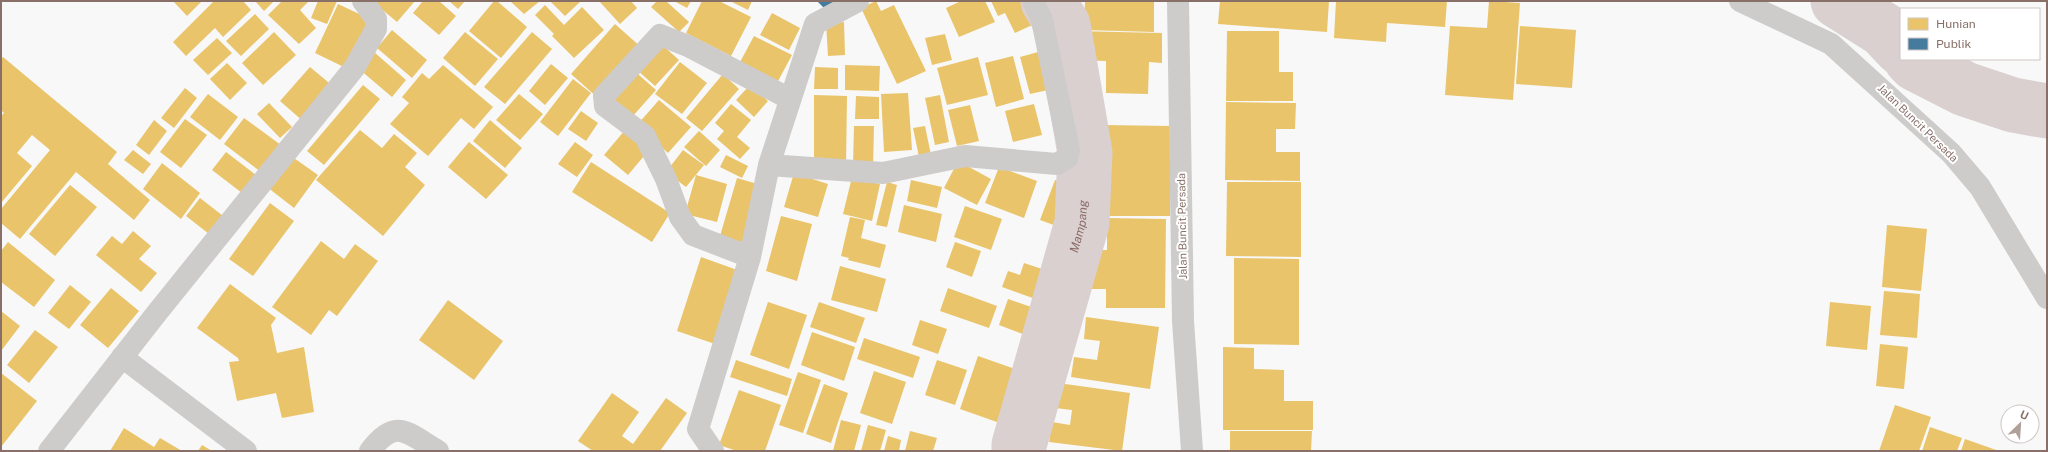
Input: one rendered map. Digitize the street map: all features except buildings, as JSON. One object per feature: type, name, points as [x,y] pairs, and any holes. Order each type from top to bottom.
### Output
[{"type":"street","points":[[50,451],[122,357],[356,67],[376,29],[376,19],[363,1]]},
{"type":"street","points":[[713,451],[698,429],[750,257],[769,165],[790,99],[815,24],[858,1]]},
{"type":"street","points":[[769,165],[883,173],[965,156],[1057,164],[1067,158],[1070,150],[1042,20],[1032,1]]},
{"type":"street","name":"Jalan Buncit Persada","points":[[1178,1],[1183,321],[1192,451]]},
{"type":"street","name":"Jalan Buncit Persada","points":[[1740,1],[1831,44],[1951,153],[1980,187],[2047,298]]},
{"type":"street","points":[[750,257],[693,235],[680,217],[666,179],[645,136],[605,106],[604,96],[660,35],[688,46],[790,99]]},
{"type":"street","points":[[122,357],[246,451]]},
{"type":"street","points":[[370,451],[380,438],[390,431],[403,430],[438,451]]},
{"type":"waterway","name":"Mampang","points":[[1019,451],[1019,445],[1082,223],[1085,153],[1063,25],[1048,1]]},
{"type":"waterway","points":[[1838,1],[1884,30],[1900,47]]},
{"type":"waterway","points":[[1912,60],[1916,64],[1965,89],[2013,105],[2047,111]]}]
